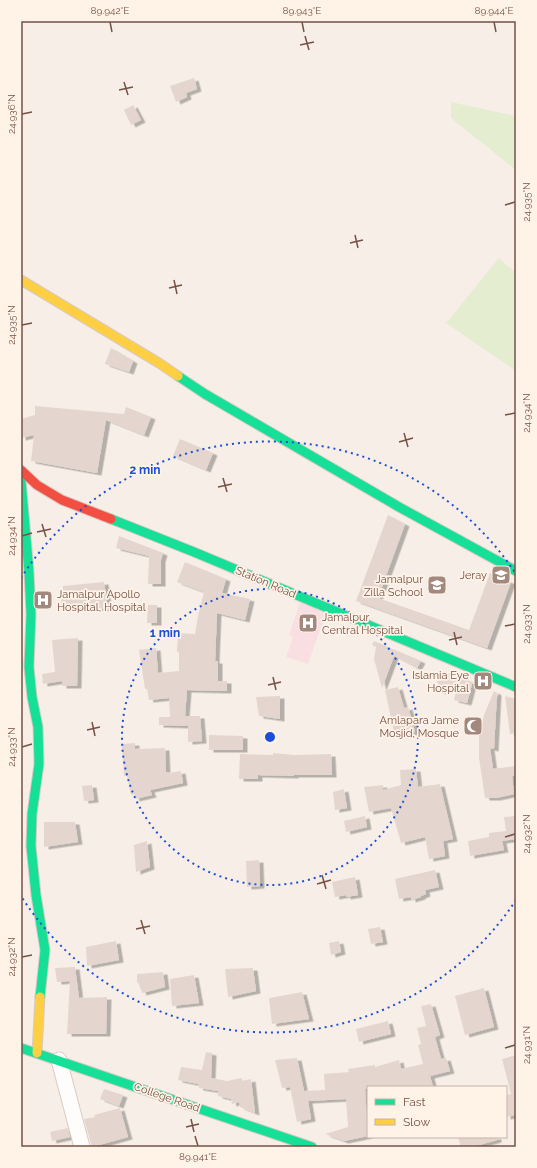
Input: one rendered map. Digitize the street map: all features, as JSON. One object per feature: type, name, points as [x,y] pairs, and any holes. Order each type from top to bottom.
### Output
[{"type":"street","points":[[21,280],[285,441],[399,507],[516,571]]},
{"type":"street","name":"Station Road","points":[[21,470],[37,485],[62,500],[194,552],[516,686]]},
{"type":"street","points":[[21,480],[30,579],[31,614],[29,666],[32,697],[38,727],[38,756],[32,814],[31,846],[36,895],[45,950],[37,1053]]},
{"type":"street","name":"College Road","points":[[21,1048],[60,1060],[312,1147]]},
{"type":"street","points":[[60,1060],[82,1147]]},
{"type":"shaded area","name":"Jamalpur Central Hospital","points":[[300,602],[327,611],[308,664],[286,657],[293,637],[289,635]]},
{"type":"green space","points":[[451,102],[516,116],[516,170],[451,118]]},
{"type":"green space","points":[[499,258],[516,273],[516,371],[446,323]]},
{"type":"building","points":[[194,78],[197,89],[186,93],[187,97],[176,102],[170,86]]},
{"type":"building","points":[[133,105],[141,120],[131,125],[124,110]]},
{"type":"building","points":[[111,348],[133,361],[129,372],[105,364]]},
{"type":"building","points":[[35,406],[124,414],[126,407],[151,417],[144,435],[106,420],[97,473],[31,461],[34,435],[21,438],[21,419],[35,415]]},
{"type":"building","points":[[180,439],[213,453],[206,470],[173,456]]},
{"type":"building","points":[[388,515],[405,524],[378,598],[469,630],[490,573],[511,582],[487,648],[356,601]]},
{"type":"building","points":[[119,536],[163,553],[161,560],[161,584],[148,584],[149,556],[116,548]]},
{"type":"building","points":[[185,562],[226,579],[222,593],[250,599],[245,620],[217,613],[215,661],[218,661],[218,681],[227,681],[227,691],[187,690],[185,716],[200,716],[202,741],[188,742],[188,726],[159,725],[159,717],[170,717],[169,698],[149,700],[147,689],[145,689],[139,650],[156,648],[158,673],[179,671],[179,652],[177,652],[178,633],[195,634],[204,592],[177,582]]},
{"type":"building","points":[[104,582],[108,609],[61,606],[63,586]]},
{"type":"building","points":[[148,605],[157,605],[157,623],[147,623]]},
{"type":"building","points":[[78,638],[77,686],[62,686],[62,681],[43,684],[42,674],[55,672],[52,640]]},
{"type":"building","points":[[374,641],[421,661],[417,668],[394,656],[382,688],[374,659],[376,647],[372,645]]},
{"type":"building","points":[[446,671],[447,674],[460,677],[474,683],[472,684],[467,703],[454,700],[457,687],[440,692],[435,674]]},
{"type":"building","points":[[398,687],[404,708],[408,707],[415,732],[395,737],[385,690]]},
{"type":"building","points":[[494,691],[497,693],[494,749],[490,748],[493,769],[516,766],[516,776],[512,776],[514,794],[496,798],[485,798],[479,758],[479,734],[484,715]]},
{"type":"building","points":[[280,696],[280,719],[259,716],[256,697]]},
{"type":"building","points":[[505,696],[516,699],[516,733],[510,734]]},
{"type":"building","points":[[209,735],[243,736],[243,750],[209,750]]},
{"type":"building","points":[[135,743],[135,749],[165,748],[166,772],[181,771],[183,783],[150,790],[152,795],[135,799],[134,794],[131,795],[127,776],[124,776],[122,744]]},
{"type":"building","points":[[273,753],[294,755],[331,754],[332,775],[258,775],[258,779],[239,779],[240,754],[273,755]]},
{"type":"building","points":[[416,769],[418,787],[440,784],[453,839],[443,841],[445,856],[429,859],[425,837],[401,843],[391,808],[369,812],[364,787],[383,785],[383,790],[401,785],[400,770]]},
{"type":"building","points":[[92,785],[94,800],[84,801],[82,786]]},
{"type":"building","points":[[344,789],[347,808],[335,810],[333,792]]},
{"type":"building","points":[[365,816],[367,827],[346,832],[344,821]]},
{"type":"building","points":[[516,816],[516,839],[502,841],[504,850],[470,856],[468,841],[489,837],[489,833],[506,831],[504,817]]},
{"type":"building","points":[[44,822],[75,822],[78,842],[44,847]]},
{"type":"building","points":[[147,841],[150,867],[136,872],[134,845]]},
{"type":"building","points":[[259,860],[260,886],[247,887],[246,861]]},
{"type":"building","points":[[435,870],[439,887],[425,890],[426,894],[411,900],[411,897],[399,899],[395,879]]},
{"type":"building","points":[[355,877],[358,895],[335,897],[332,882]]},
{"type":"building","points":[[380,927],[383,942],[371,944],[368,929]]},
{"type":"building","points":[[116,941],[119,960],[87,966],[86,947]]},
{"type":"building","points":[[339,941],[341,952],[331,955],[329,943]]},
{"type":"building","points":[[75,967],[79,998],[107,997],[106,1034],[67,1034],[70,981],[57,982],[55,968]]},
{"type":"building","points":[[253,968],[256,991],[228,997],[225,969]]},
{"type":"building","points":[[163,972],[165,987],[142,993],[137,982],[137,974]]},
{"type":"building","points":[[194,975],[199,1003],[172,1006],[170,979]]},
{"type":"building","points":[[484,988],[494,1027],[465,1035],[455,996]]},
{"type":"building","points":[[302,992],[309,1019],[272,1024],[269,998]]},
{"type":"building","points":[[431,1004],[440,1035],[435,1037],[441,1059],[446,1058],[450,1071],[430,1076],[433,1086],[367,1086],[367,1088],[365,1089],[367,1136],[344,1141],[325,1134],[348,1127],[346,1099],[308,1101],[311,1119],[297,1122],[290,1087],[282,1088],[275,1060],[297,1058],[304,1091],[325,1090],[324,1074],[349,1072],[348,1069],[375,1065],[375,1067],[399,1060],[401,1069],[423,1064],[418,1045],[421,1044],[417,1028],[426,1026],[421,1006]]},
{"type":"building","points":[[388,1021],[391,1034],[359,1042],[356,1029]]},
{"type":"building","points":[[206,1052],[212,1053],[211,1078],[227,1081],[242,1078],[242,1081],[251,1079],[255,1113],[240,1107],[239,1102],[232,1104],[231,1099],[218,1096],[218,1091],[199,1088],[198,1084],[178,1080],[181,1067],[202,1070]]},
{"type":"building","points":[[516,1055],[516,1115],[507,1117],[507,1095],[511,1094],[502,1059]]},
{"type":"building","points":[[104,1089],[123,1095],[119,1106],[100,1099]]},
{"type":"building","points":[[120,1108],[128,1137],[92,1147],[84,1119],[95,1117],[94,1115]]},
{"type":"building","points":[[68,1128],[70,1137],[52,1141],[50,1132]]},
{"type":"building","points":[[458,1138],[497,1138],[497,1140],[472,1147],[461,1147]]},
{"type":"traffic: fast","points":[[178,376],[205,394],[399,507],[516,571]]},
{"type":"traffic: fast","points":[[21,480],[31,614],[29,667],[32,697],[38,727],[39,764],[32,814],[31,846],[36,895],[45,950],[40,997]]},
{"type":"traffic: fast","points":[[111,519],[194,552],[516,687]]},
{"type":"traffic: fast","points":[[21,1048],[312,1147]]},
{"type":"traffic: slow","points":[[21,280],[178,376]]},
{"type":"traffic: slow","points":[[37,1053],[40,997]]},
{"type":"traffic: jam","points":[[21,470],[37,485],[62,500],[111,519]]},
{"type":"place","name":"Jeray","points":[[501,575]]},
{"type":"place","name":"Jamalpur Zilla School","points":[[437,585]]},
{"type":"place","name":"Jamalpur Apollo Hospital, Hospital","points":[[43,600]]},
{"type":"place","name":"Jamalpur Central Hospital","points":[[308,623]]},
{"type":"place","name":"Islamia Eye Hospital","points":[[483,681]]},
{"type":"place","name":"Amlapara Jame Mosjid, Mosque","points":[[473,726]]}]
